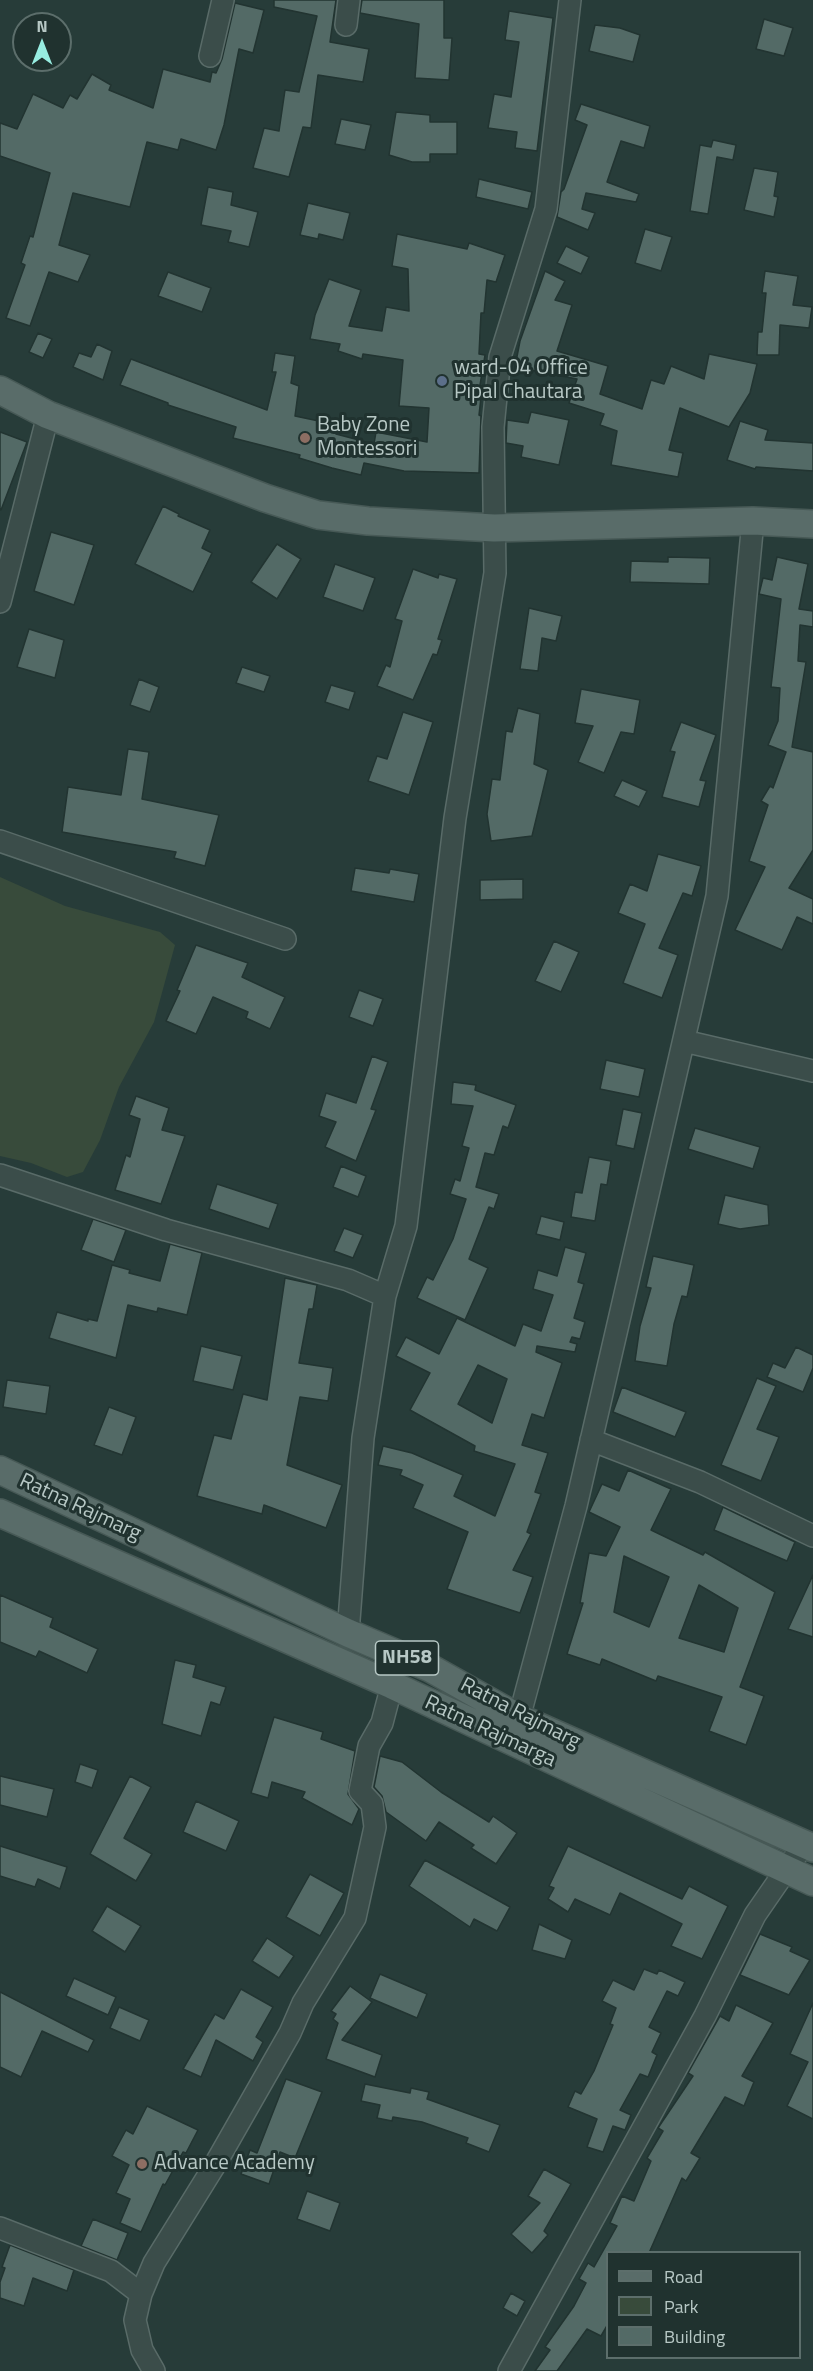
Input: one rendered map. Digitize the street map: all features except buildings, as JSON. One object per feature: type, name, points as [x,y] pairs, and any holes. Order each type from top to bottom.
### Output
[{"type":"main road","points":[[0,390],[48,415],[265,498],[318,515],[368,521],[494,528],[753,521],[813,524]]},
{"type":"main road","name":"Ratna Rajmarg","points":[[0,1470],[348,1634],[430,1668],[519,1718],[809,1846]]},
{"type":"main road","name":"Ratna Rajmarga","points":[[0,1513],[392,1685],[813,1882]]},
{"type":"main road","points":[[418,1698],[430,1668]]},
{"type":"street","points":[[210,56],[223,0]]},
{"type":"street","points":[[346,25],[350,0]]},
{"type":"street","points":[[348,1634],[363,1438],[385,1296],[406,1226],[455,818],[495,573],[493,427],[500,357],[546,209],[570,0]]},
{"type":"street","points":[[0,602],[48,415]]},
{"type":"street","points":[[519,1718],[591,1440],[717,896],[753,521]]},
{"type":"street","points":[[0,841],[285,939]]},
{"type":"street","points":[[684,1041],[813,1071]]},
{"type":"street","points":[[0,1175],[166,1230],[348,1280],[385,1296]]},
{"type":"street","points":[[591,1440],[700,1482],[813,1536]]},
{"type":"street","points":[[154,2371],[142,2350],[135,2320],[141,2294],[154,2263],[213,2168],[290,2033],[303,2003],[354,1918],[375,1827],[372,1803],[360,1791],[369,1746],[382,1723],[392,1685]]},
{"type":"street","points":[[509,2371],[705,2016],[755,1915],[787,1871],[809,1846]]},
{"type":"street","points":[[0,2228],[111,2271],[141,2294]]},
{"type":"green space","points":[[0,877],[65,906],[160,932],[175,945],[154,1022],[119,1087],[100,1140],[83,1172],[67,1177],[31,1163],[0,1156]]},
{"type":"place","name":"ward-04 Office Pipal Chautara","points":[[442,381]]},
{"type":"place","name":"Baby Zone Montessori","points":[[305,438]]},
{"type":"place","name":"Advance Academy","points":[[142,2164]]}]
